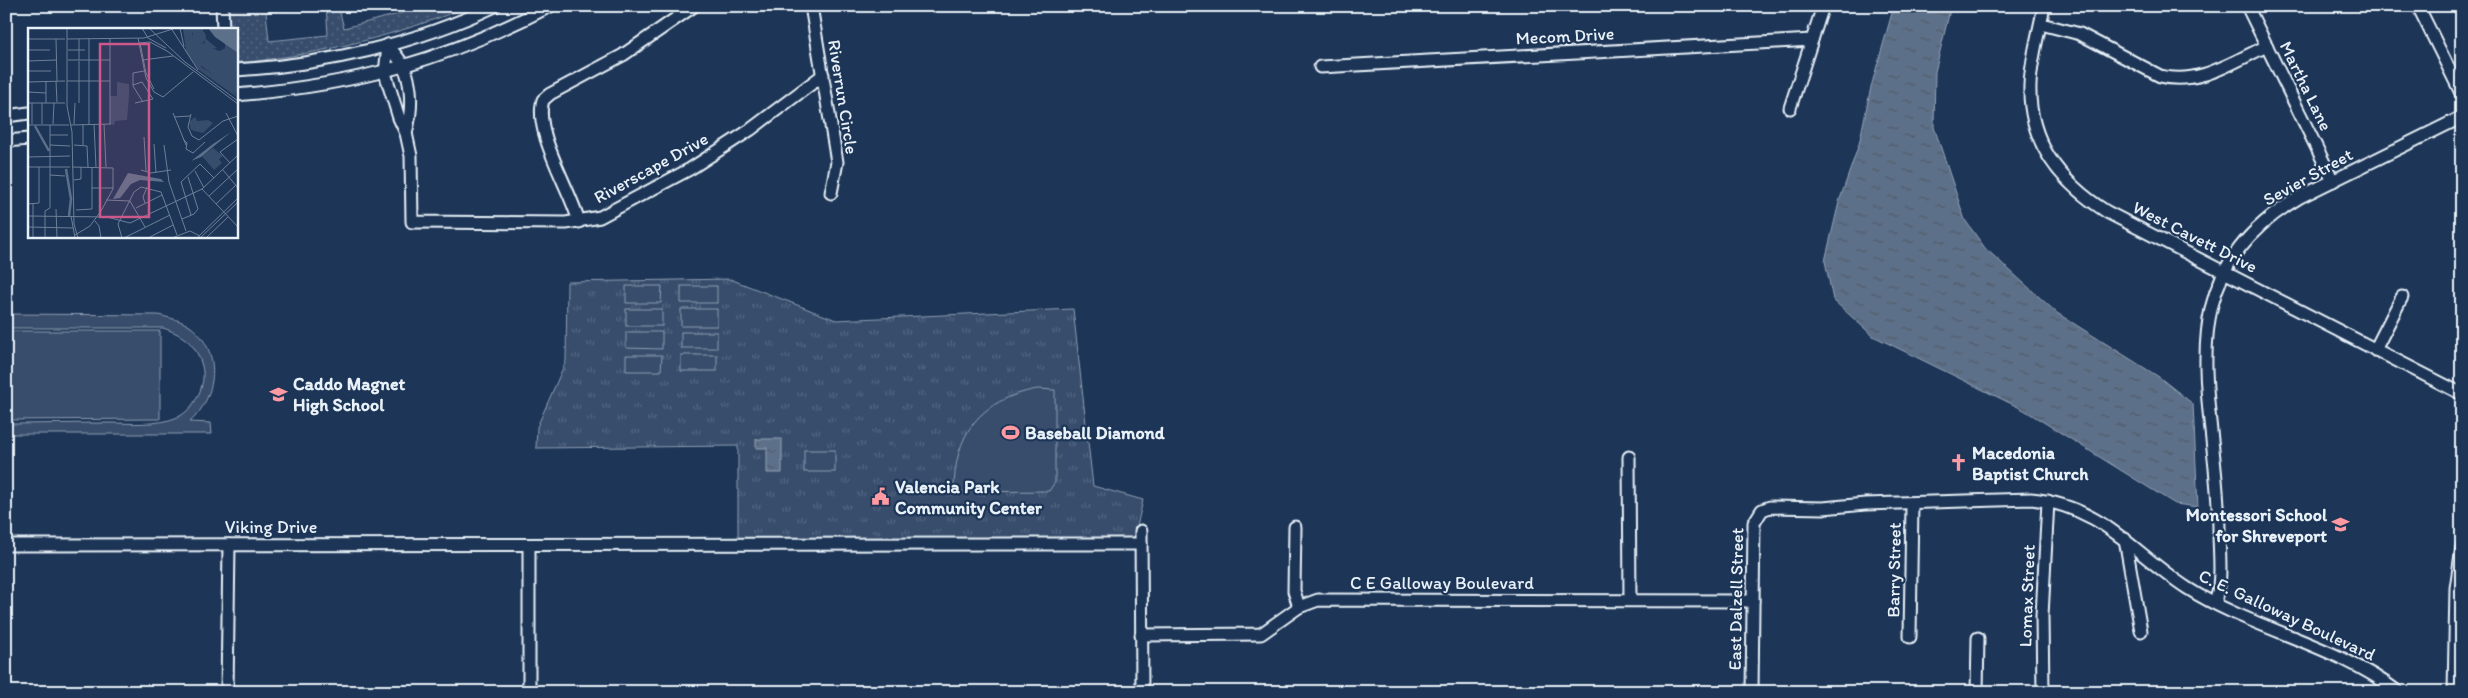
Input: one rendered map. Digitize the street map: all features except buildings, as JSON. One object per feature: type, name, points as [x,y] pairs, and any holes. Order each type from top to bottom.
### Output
[{"type":"street","points":[[222,6],[223,28]]},
{"type":"street","points":[[238,70],[290,65],[388,45],[453,24],[495,6]]},
{"type":"street","points":[[238,94],[322,85],[404,67],[486,37],[550,6]]},
{"type":"street","points":[[579,222],[575,208],[550,150],[543,118],[543,100],[550,94],[623,56],[694,6]]},
{"type":"street","name":"Riverrun Circle","points":[[811,6],[837,162],[831,194]]},
{"type":"street","points":[[1790,108],[1823,6]]},
{"type":"street","name":"West Cavett Drive","points":[[2044,6],[2032,63],[2031,107],[2039,139],[2053,164],[2068,183],[2100,208],[2462,394]]},
{"type":"street","name":"Martha Lane","points":[[2248,6],[2333,181]]},
{"type":"street","points":[[2418,6],[2462,95]]},
{"type":"street","points":[[2040,24],[2080,34],[2160,76],[2174,79],[2202,76],[2267,46]]},
{"type":"street","name":"Mecom Drive","points":[[1320,67],[1812,40]]},
{"type":"street","name":"Riverscape Drive","points":[[388,45],[404,67],[410,94],[410,114],[406,133]]},
{"type":"street","name":"Riverscape Drive","points":[[388,45],[385,72],[398,118],[406,133],[412,164],[412,222],[579,222],[600,217],[684,173],[750,130],[823,75]]},
{"type":"street","points":[[6,116],[28,113]]},
{"type":"street","name":"Sevier Street","points":[[2215,602],[2219,582],[2219,509],[2207,372],[2207,326],[2214,294],[2223,272],[2245,240],[2259,225],[2278,210],[2462,117]]},
{"type":"street","points":[[6,141],[28,139]]},
{"type":"street","points":[[2376,350],[2402,298]]},
{"type":"street","points":[[1629,456],[1630,600]]},
{"type":"street","name":"C. E. Galloway Boulevard","points":[[1762,510],[1770,507],[1823,508],[1865,504],[2031,500],[2048,501],[2073,508],[2125,539],[2168,575],[2188,588],[2354,664],[2398,692]]},
{"type":"street","name":"Lomax Street","points":[[2043,692],[2042,616],[2048,501]]},
{"type":"street","name":"Barry Street","points":[[1910,637],[1912,504]]},
{"type":"street","name":"East Dalzell Street","points":[[1752,692],[1754,523],[1762,510]]},
{"type":"street","points":[[1296,527],[1294,591],[1299,607]]},
{"type":"street","points":[[1141,531],[1142,692]]},
{"type":"street","points":[[2125,539],[2141,631]]},
{"type":"street","name":"Viking Drive","points":[[6,545],[1141,544]]},
{"type":"street","points":[[227,692],[228,545]]},
{"type":"street","points":[[529,692],[532,545]]},
{"type":"street","points":[[2454,692],[2456,588],[2462,547]]},
{"type":"street","name":"C E Galloway Boulevard","points":[[1141,635],[1261,634],[1299,607],[1318,600],[1753,601]]},
{"type":"street","points":[[1977,692],[1978,638]]},
{"type":"green space","points":[[231,6],[262,6],[265,8],[323,6],[266,12],[269,41],[328,35],[326,6],[338,6],[344,28],[410,11],[409,6],[470,6],[416,26],[361,42],[305,54],[248,62],[238,62],[238,28],[230,28],[229,12]]},
{"type":"green space","points":[[730,279],[836,320],[1073,309],[1093,486],[1143,500],[1133,544],[738,545],[738,446],[536,448],[537,427],[566,361],[567,282]]},
{"type":"green space","points":[[626,286],[662,286],[661,303],[626,303]]},
{"type":"green space","points":[[681,286],[717,286],[717,303],[681,303]]},
{"type":"green space","points":[[626,309],[662,309],[662,326],[626,326]]},
{"type":"green space","points":[[681,309],[717,309],[717,326],[681,326]]},
{"type":"green space","points":[[6,314],[158,315],[191,327],[201,337],[208,349],[212,361],[213,374],[211,388],[206,400],[190,422],[211,423],[212,434],[6,434],[6,424],[144,423],[170,420],[178,417],[190,408],[201,388],[203,373],[193,346],[183,337],[163,328],[6,328]]},
{"type":"green space","points":[[6,331],[160,331],[160,419],[6,420]]},
{"type":"green space","points":[[626,332],[662,332],[662,349],[626,348]]},
{"type":"green space","points":[[681,332],[717,332],[717,348],[681,348]]},
{"type":"green space","points":[[626,355],[662,355],[661,371],[626,371]]},
{"type":"green space","points":[[681,355],[717,355],[717,371],[681,371]]},
{"type":"green space","name":"Baseball Diamond","points":[[1037,389],[1055,390],[1055,482],[1049,491],[954,492],[955,471],[959,453],[965,437],[974,423],[985,411],[1000,402],[1017,394]]},
{"type":"green space","points":[[804,450],[835,450],[835,472],[804,472]]},
{"type":"water","points":[[1894,6],[1951,6],[1935,72],[1934,127],[1965,220],[1985,248],[2057,313],[2159,377],[2193,404],[2198,507],[2175,504],[2024,410],[1873,336],[1833,300],[1825,261],[1839,202],[1859,144],[1871,87]]},
{"type":"water","points":[[756,439],[782,439],[782,473],[767,473],[767,448],[756,448]]},
{"type":"place","name":"Caddo Magnet High School","points":[[279,394]]},
{"type":"place","name":"Baseball Diamond","points":[[1011,433]]},
{"type":"place","name":"Macedonia Baptist Church","points":[[1958,463]]},
{"type":"place","name":"Valencia Park Community Center","points":[[881,497]]},
{"type":"place","name":"Montessori School for Shreveport","points":[[2341,525]]}]
